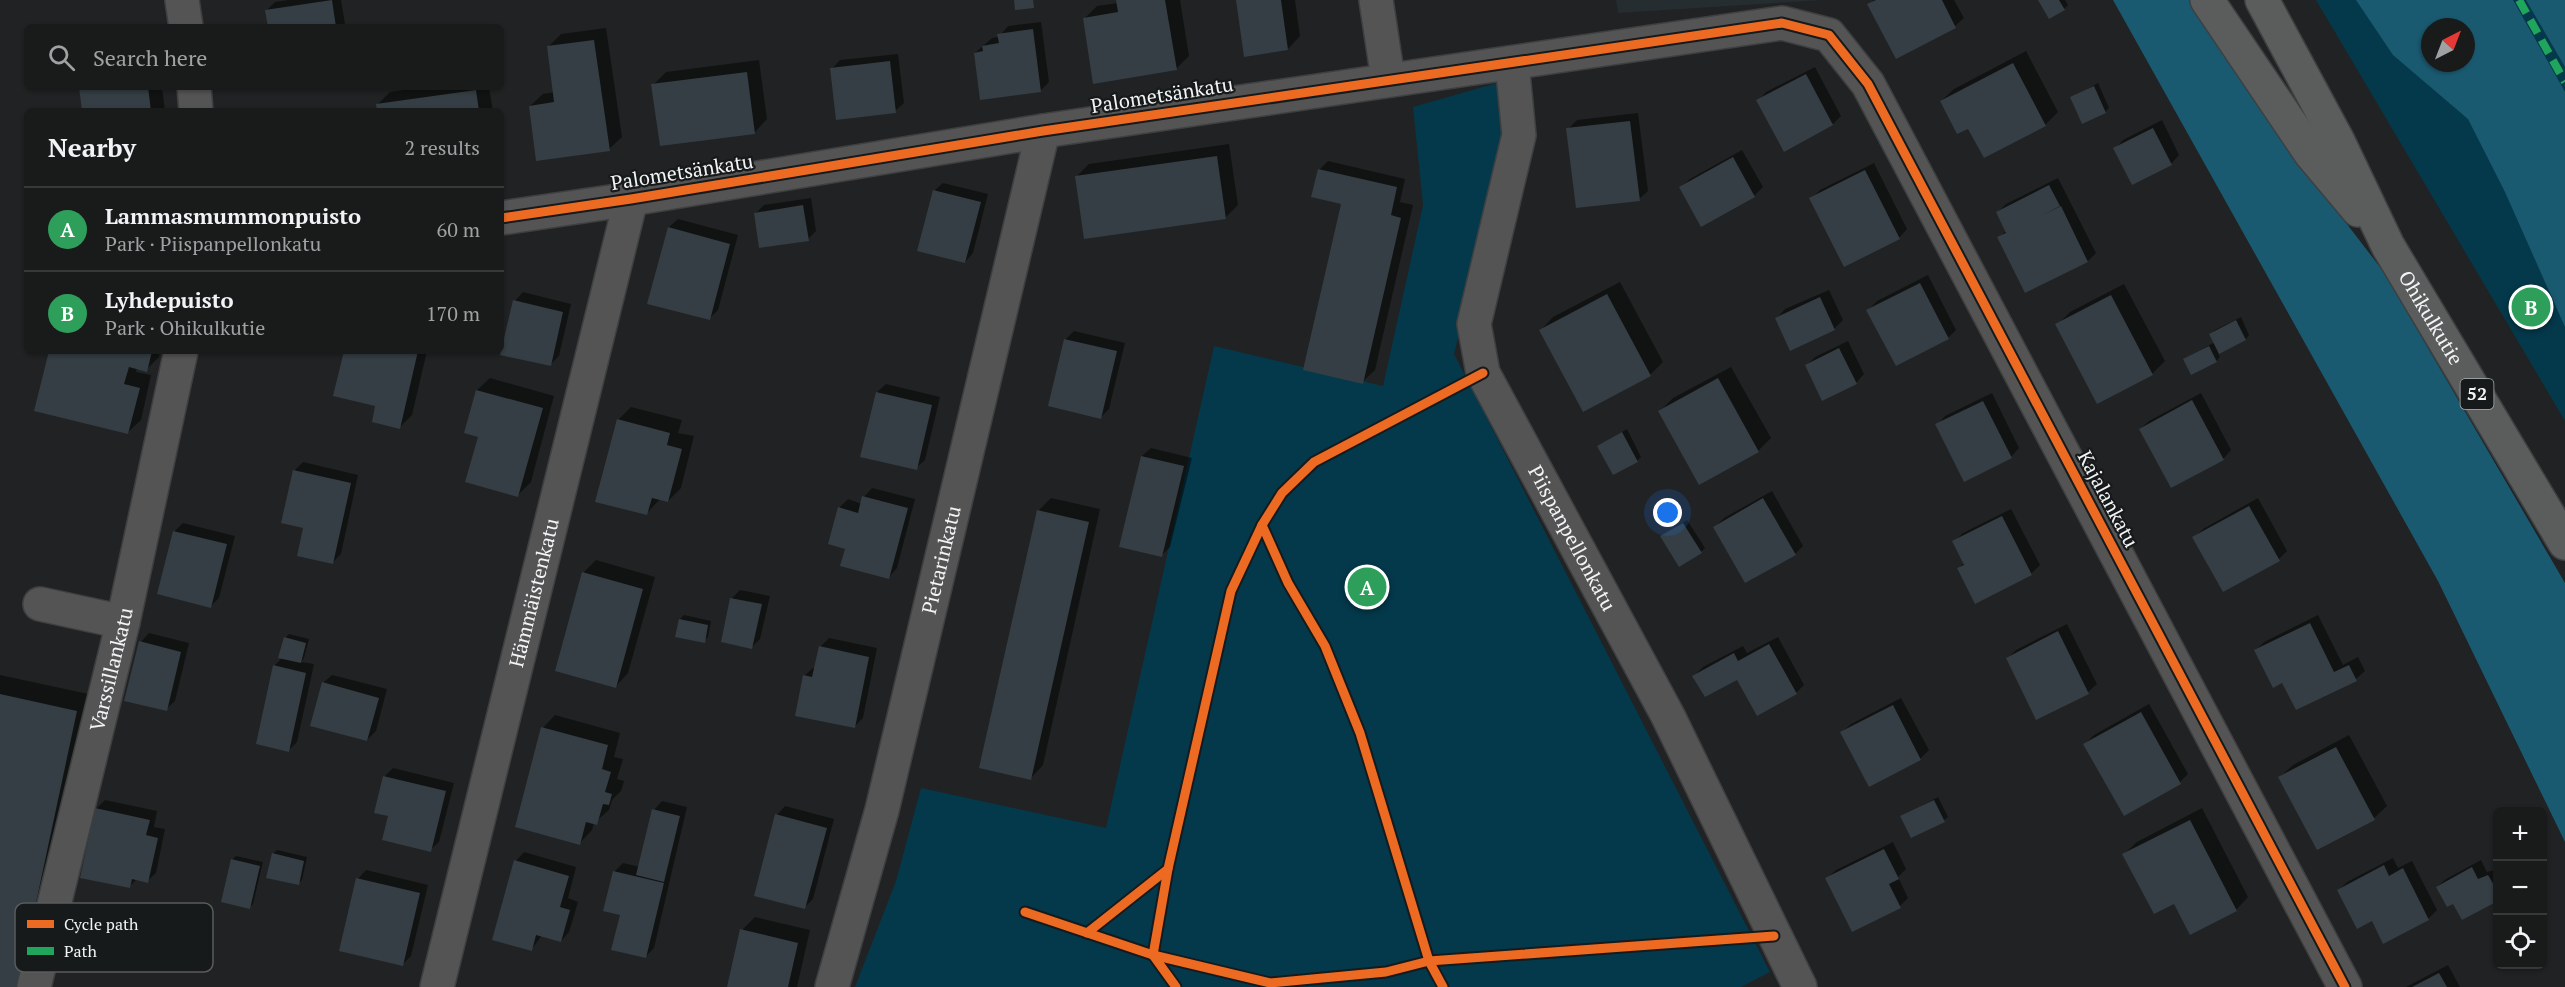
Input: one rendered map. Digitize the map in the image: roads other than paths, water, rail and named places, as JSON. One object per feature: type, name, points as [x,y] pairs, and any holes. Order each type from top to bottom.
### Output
[{"type":"main road","name":"Ohikulkutie","points":[[2207,0],[2311,154],[2388,246]]},
{"type":"main road","name":"Ohikulkutie","points":[[2262,0],[2338,141],[2388,246],[2565,543]]},
{"type":"street","points":[[182,0],[186,24]]},
{"type":"street","points":[[1376,0],[1388,79]]},
{"type":"street","name":"Palometsänkatu","points":[[504,218],[632,199],[1043,131],[1782,23],[1828,35]]},
{"type":"street","name":"Kajalankatu","points":[[1828,35],[1868,84],[2345,987]]},
{"type":"street","name":"Piispanpellonkatu","points":[[1512,63],[1519,135],[1474,324],[1483,374],[1668,716],[1800,987]]},
{"type":"street","points":[[194,90],[196,108]]},
{"type":"street","name":"Pietarinkatu","points":[[832,987],[884,799],[1043,131]]},
{"type":"street","name":"Hämmäistenkatu","points":[[437,987],[632,199]]},
{"type":"street","name":"Varssillankatu","points":[[54,903],[123,622],[180,354]]},
{"type":"street","points":[[40,603],[123,622]]},
{"type":"street","name":"Varssillankatu","points":[[34,987],[38,972]]},
{"type":"place","name":"Lyhdepuisto","points":[[2531,307]]},
{"type":"place","name":"Lammasmummonpuisto","points":[[1367,587]]}]
